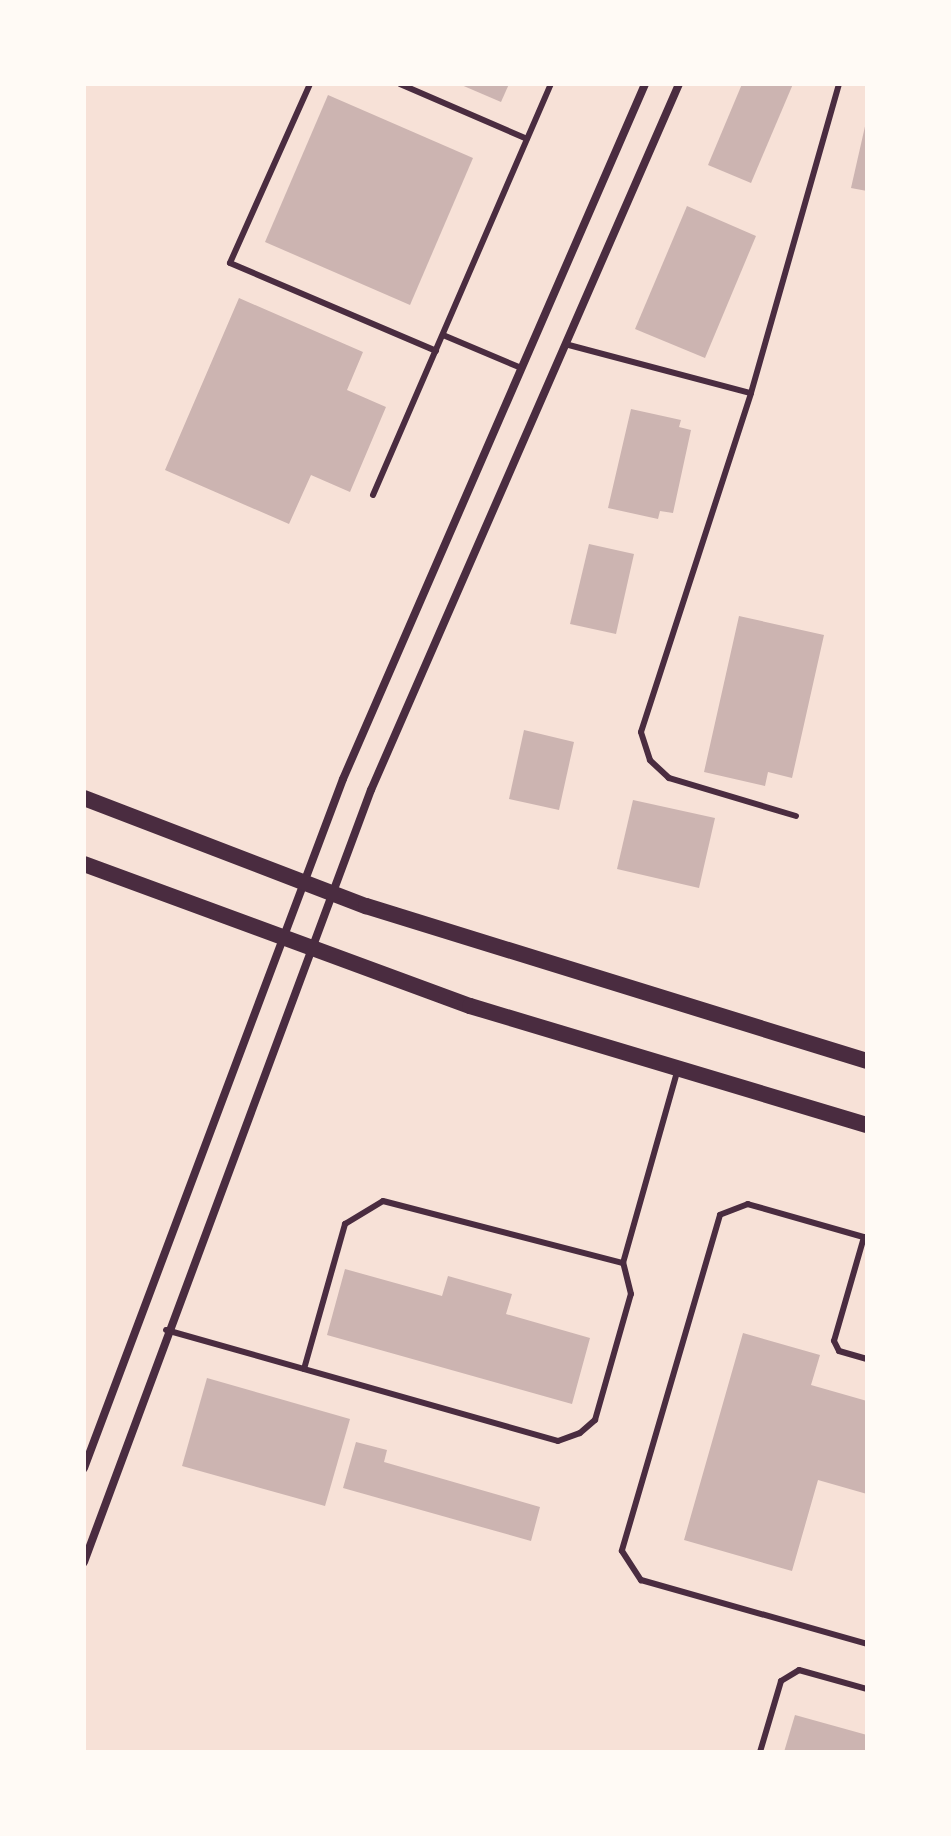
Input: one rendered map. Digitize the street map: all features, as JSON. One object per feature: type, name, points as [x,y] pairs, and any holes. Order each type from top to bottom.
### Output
[{"type":"main road","points":[[84,798],[331,893],[867,1061]]},
{"type":"main road","points":[[84,864],[309,951],[678,1069],[867,1125]]},
{"type":"street","points":[[84,1468],[302,883],[645,84]]},
{"type":"street","points":[[84,1562],[166,1330],[331,893],[679,84]]},
{"type":"lane","points":[[310,84],[230,263],[436,351]]},
{"type":"lane","points":[[400,84],[527,139]]},
{"type":"lane","points":[[373,495],[551,84]]},
{"type":"lane","points":[[796,816],[669,778],[650,760],[641,732],[751,393],[839,84]]},
{"type":"lane","points":[[443,335],[521,368]]},
{"type":"lane","points":[[565,344],[751,393]]},
{"type":"lane","points":[[166,1330],[558,1441],[595,1420],[631,1294],[623,1263],[678,1069]]},
{"type":"lane","points":[[304,1369],[345,1224],[383,1201],[623,1263]]},
{"type":"lane","points":[[867,1359],[839,1351],[834,1341],[866,1238],[748,1204],[720,1215],[622,1551],[641,1580],[867,1644]]},
{"type":"lane","points":[[760,1752],[781,1681],[799,1670],[867,1689]]},
{"type":"building","points":[[459,84],[509,84],[501,102]]},
{"type":"building","points":[[742,84],[793,84],[751,183],[708,165]]},
{"type":"building","points":[[328,95],[473,158],[410,305],[265,242]]},
{"type":"building","points":[[867,122],[867,191],[851,188]]},
{"type":"building","points":[[687,206],[756,236],[705,358],[635,329]]},
{"type":"building","points":[[239,298],[363,352],[347,390],[386,407],[350,492],[311,475],[289,524],[165,470]]},
{"type":"building","points":[[631,409],[681,420],[679,427],[691,430],[673,513],[660,511],[658,519],[608,508]]},
{"type":"building","points":[[589,544],[634,554],[616,634],[570,624]]},
{"type":"building","points":[[739,616],[824,635],[792,778],[768,772],[765,786],[704,772]]},
{"type":"building","points":[[524,730],[574,742],[559,810],[509,799]]},
{"type":"building","points":[[633,800],[715,818],[699,888],[617,869]]},
{"type":"building","points":[[345,1269],[442,1296],[448,1276],[512,1294],[506,1314],[590,1338],[572,1404],[327,1335]]},
{"type":"building","points":[[743,1333],[820,1355],[811,1385],[867,1401],[867,1494],[818,1480],[792,1571],[684,1540]]},
{"type":"building","points":[[207,1378],[350,1419],[325,1506],[182,1466]]},
{"type":"building","points":[[356,1442],[387,1450],[384,1462],[540,1507],[531,1541],[343,1488]]},
{"type":"building","points":[[795,1715],[867,1735],[867,1752],[784,1752]]}]
